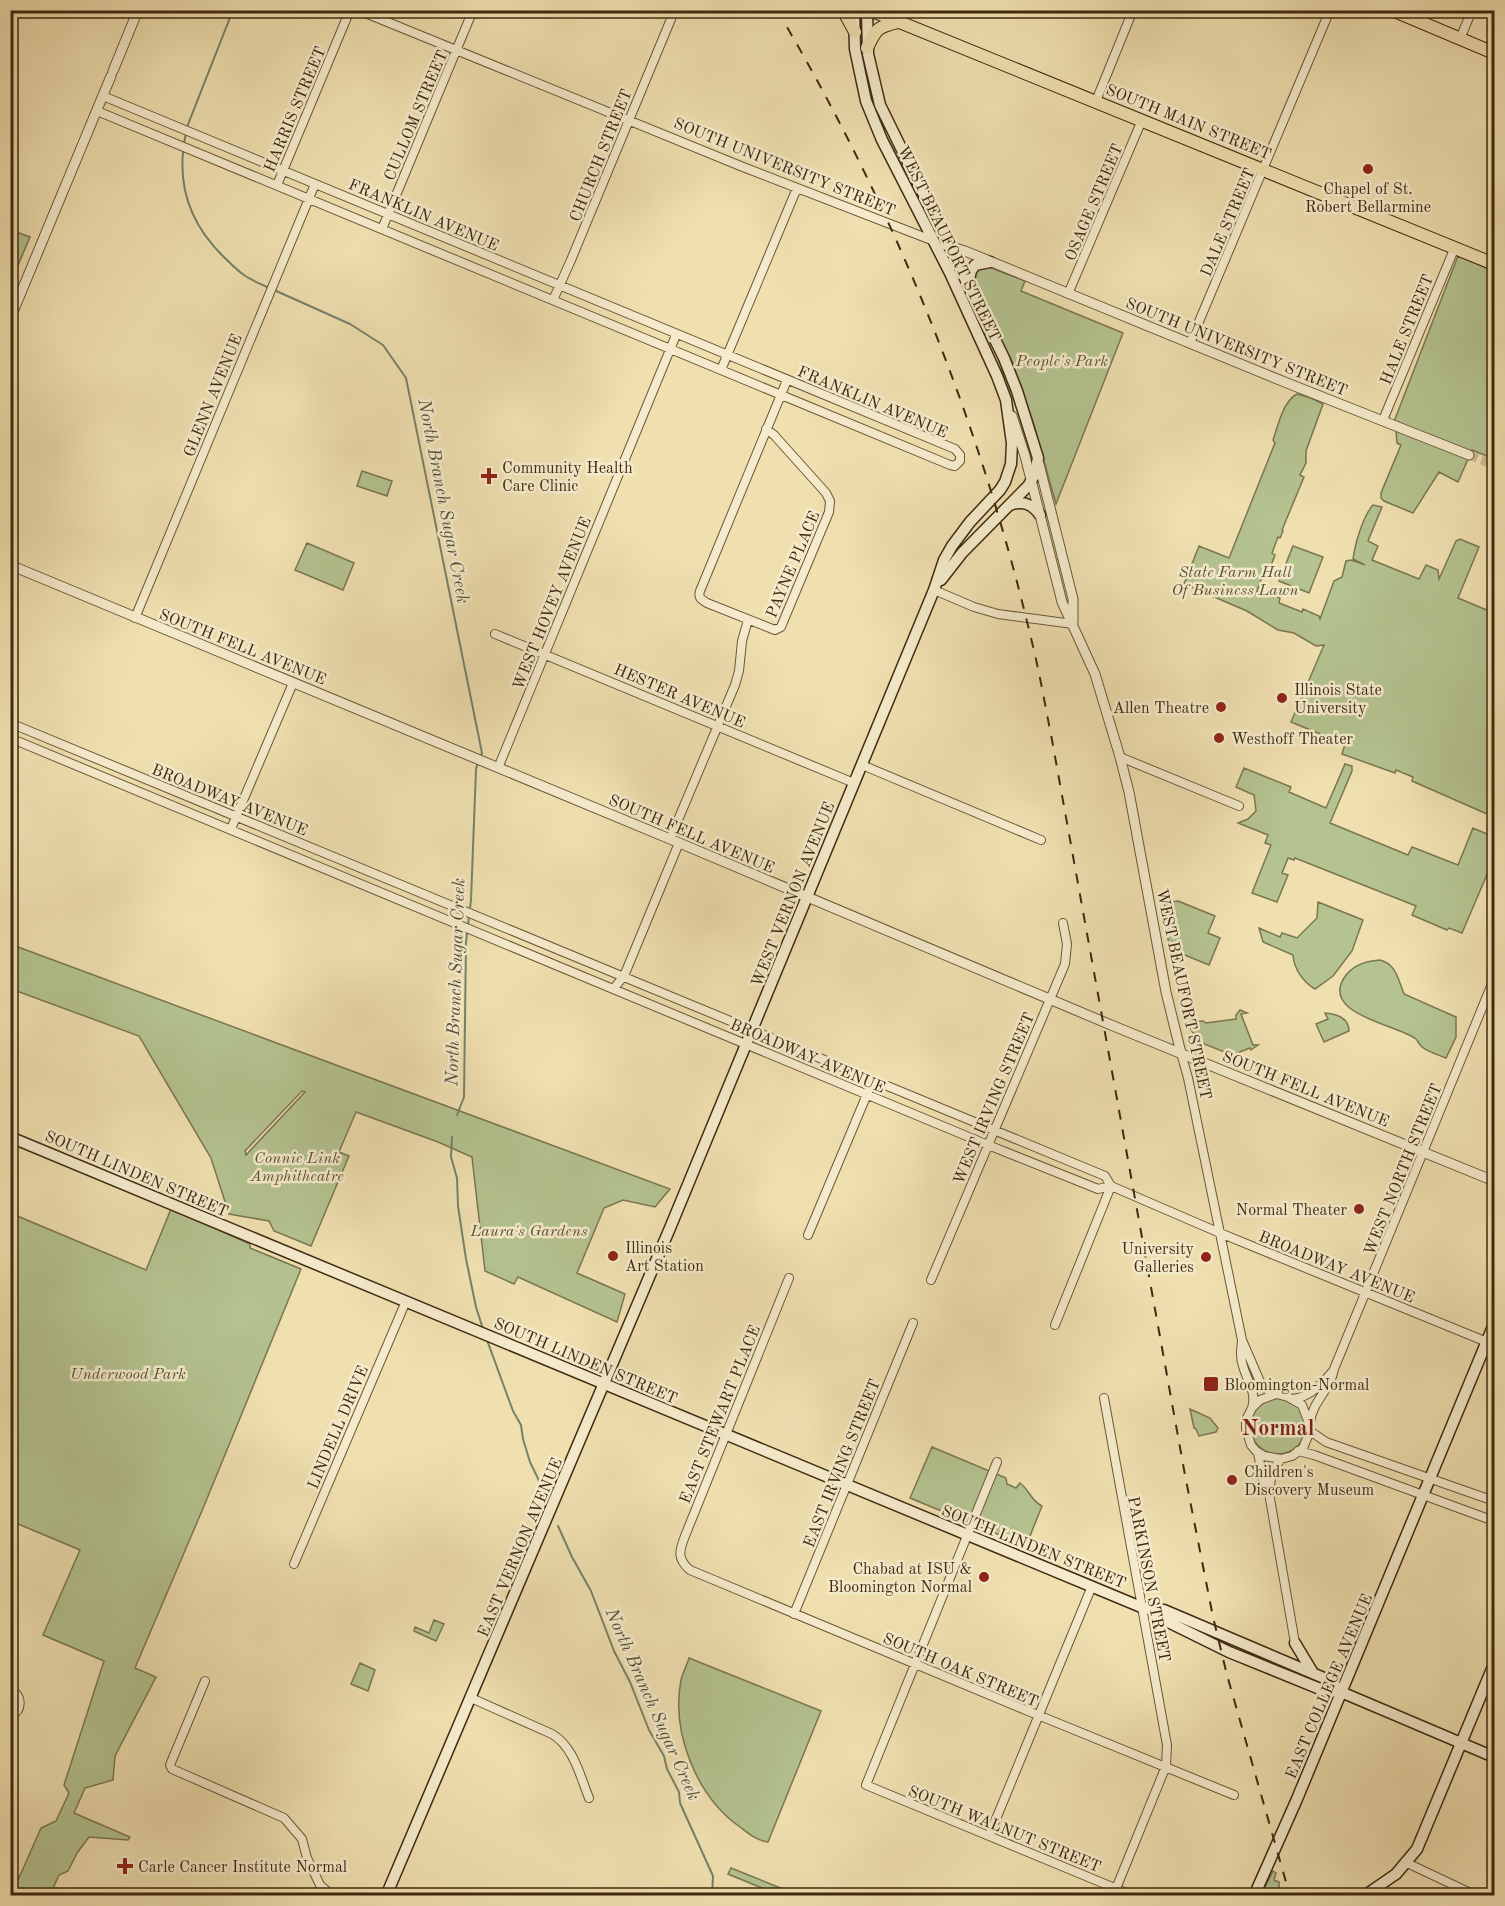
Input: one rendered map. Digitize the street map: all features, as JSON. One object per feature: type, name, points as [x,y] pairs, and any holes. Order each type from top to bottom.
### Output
[{"type":"main road","points":[[843,10],[855,32]]},
{"type":"main road","name":"WEST BEAUFORT STREET","points":[[854,10],[857,61],[866,101],[882,140],[934,241],[990,360],[1006,400]]},
{"type":"main road","name":"WEST BEAUFORT STREET","points":[[869,10],[867,48],[880,105],[1004,358],[1038,458]]},
{"type":"main road","name":"SOUTH MAIN STREET","points":[[869,10],[1494,264]]},
{"type":"main road","points":[[1392,10],[1494,53]]},
{"type":"main road","points":[[867,48],[880,26],[898,21]]},
{"type":"main road","points":[[968,284],[975,265],[990,262]]},
{"type":"main road","name":"WEST VERNON AVENUE","points":[[678,1209],[934,591],[944,560],[970,522],[1000,490],[1009,473],[1013,454],[1006,400]]},
{"type":"main road","name":"WEST VERNON AVENUE","points":[[934,591],[962,553],[1031,482],[1038,458]]},
{"type":"main road","points":[[1010,505],[1017,502],[1027,504],[1036,509],[1040,515]]},
{"type":"main road","name":"SOUTH LINDEN STREET","points":[[10,1137],[1146,1608],[1160,1618],[1229,1652],[1325,1691],[1341,1692]]},
{"type":"main road","name":"EAST VERNON AVENUE","points":[[386,1896],[678,1209]]},
{"type":"main road","name":"EAST COLLEGE AVENUE","points":[[1254,1896],[1297,1799],[1494,1324]]},
{"type":"main road","name":"SOUTH LINDEN STREET","points":[[1146,1608],[1164,1610],[1331,1681],[1341,1692]]},
{"type":"main road","points":[[1274,1657],[1286,1657],[1294,1648],[1295,1643]]},
{"type":"main road","points":[[1295,1643],[1313,1674]]},
{"type":"main road","points":[[1364,1896],[1383,1885],[1406,1864],[1424,1835],[1494,1664]]},
{"type":"main road","points":[[1341,1692],[1494,1757]]},
{"type":"street","points":[[12,312],[138,10]]},
{"type":"street","name":"HARRIS STREET","points":[[277,185],[350,10]]},
{"type":"street","name":"SOUTH UNIVERSITY STREET","points":[[358,10],[797,188],[990,262],[1287,384],[1469,455]]},
{"type":"street","name":"CULLOM STREET","points":[[382,229],[473,10]]},
{"type":"street","points":[[1096,101],[1133,10]]},
{"type":"street","name":"DALE STREET","points":[[1190,343],[1330,10]]},
{"type":"street","points":[[1460,39],[1472,10]]},
{"type":"street","name":"CHURCH STREET","points":[[553,300],[671,19]]},
{"type":"street","name":"FRANKLIN AVENUE","points":[[97,111],[950,465],[955,466],[960,461],[960,455],[955,449],[103,96]]},
{"type":"street","name":"OSAGE STREET","points":[[1068,294],[1142,120]]},
{"type":"street","name":"GLENN AVENUE","points":[[135,618],[315,184]]},
{"type":"street","points":[[721,370],[797,188]]},
{"type":"street","name":"HALE STREET","points":[[1383,420],[1455,247]]},
{"type":"street","name":"WEST HOVEY AVENUE","points":[[498,768],[676,335]]},
{"type":"street","name":"PAYNE PLACE","points":[[766,429],[826,493],[830,504],[825,522],[781,627],[775,630],[707,603],[699,596],[780,394],[786,380]]},
{"type":"street","name":"WEST BEAUFORT STREET","points":[[1006,400],[1025,456],[1062,602],[1095,674],[1129,792],[1166,992],[1188,1078],[1242,1340],[1261,1384],[1276,1394]]},
{"type":"street","name":"WEST BEAUFORT STREET","points":[[1038,458],[1073,599],[1073,624]]},
{"type":"street","name":"SOUTH FELL AVENUE","points":[[10,565],[1050,999],[1494,1181]]},
{"type":"street","points":[[934,591],[998,614],[1073,624]]},
{"type":"street","name":"PAYNE PLACE","points":[[614,988],[624,976],[739,671],[742,641],[748,620]]},
{"type":"street","name":"HESTER AVENUE","points":[[495,634],[854,783]]},
{"type":"street","points":[[231,829],[292,683]]},
{"type":"street","name":"BROADWAY AVENUE","points":[[10,723],[491,920],[1105,1176],[1111,1186],[1487,1342]]},
{"type":"street","name":"BROADWAY AVENUE","points":[[10,738],[988,1145],[1098,1189],[1111,1186]]},
{"type":"street","points":[[1120,757],[1239,806]]},
{"type":"street","points":[[862,765],[1041,840]]},
{"type":"street","points":[[434,914],[440,900]]},
{"type":"street","name":"WEST IRVING STREET","points":[[931,1281],[1065,964],[1067,944],[1063,923]]},
{"type":"street","points":[[492,938],[502,925]]},
{"type":"street","name":"WEST NORTH STREET","points":[[1310,1427],[1311,1412],[1332,1380],[1334,1369],[1494,979]]},
{"type":"street","points":[[808,1235],[873,1080]]},
{"type":"street","points":[[1055,1325],[1111,1186]]},
{"type":"street","name":"EAST STEWART PLACE","points":[[681,1561],[680,1549],[684,1536],[789,1278]]},
{"type":"street","name":"LINDELL DRIVE","points":[[294,1564],[406,1301]]},
{"type":"street","name":"EAST IRVING STREET","points":[[794,1614],[845,1484],[913,1323]]},
{"type":"street","name":"WEST BEAUFORT STREET","points":[[1242,1340],[1240,1352],[1254,1396],[1252,1408]]},
{"type":"street","name":"WEST NORTH STREET","points":[[1292,1399],[1309,1394],[1323,1383],[1334,1369]]},
{"type":"street","points":[[1310,1427],[1307,1440],[1298,1452],[1289,1458],[1281,1459],[1258,1453],[1251,1445],[1246,1420],[1252,1408],[1260,1400],[1276,1394],[1292,1399],[1302,1405],[1310,1427],[1326,1442],[1427,1486],[1494,1521]]},
{"type":"street","name":"PARKINSON STREET","points":[[1104,1398],[1146,1608],[1165,1728],[1166,1766]]},
{"type":"street","points":[[1298,1452],[1494,1502]]},
{"type":"street","points":[[1258,1453],[1263,1480],[1269,1493],[1295,1643]]},
{"type":"street","points":[[1269,1493],[1272,1472],[1281,1459]]},
{"type":"street","points":[[915,1664],[997,1462]]},
{"type":"street","name":"SOUTH OAK STREET","points":[[681,1561],[690,1570],[1234,1795]]},
{"type":"street","points":[[989,1836],[1092,1586]]},
{"type":"street","name":"SOUTH WALNUT STREET","points":[[915,1664],[866,1785],[1115,1892],[1134,1896]]},
{"type":"street","points":[[204,1682],[170,1765],[172,1769],[284,1818],[302,1839],[307,1858],[320,1885],[333,1896]]},
{"type":"street","points":[[10,1689],[18,1694],[21,1703],[17,1713],[10,1717]]},
{"type":"street","points":[[471,1698],[561,1740],[568,1748],[589,1798]]},
{"type":"street","points":[[1115,1892],[1166,1766]]},
{"type":"street","points":[[1406,1864],[1477,1896]]},
{"type":"green space","points":[[19,233],[30,237],[11,282],[11,238],[14,239]]},
{"type":"green space","points":[[1458,256],[1494,271],[1494,459],[1472,450],[1458,482],[1439,472],[1413,513],[1384,501],[1381,493],[1401,445],[1397,443],[1395,419]]},
{"type":"green space","name":"People's Park","points":[[981,266],[1025,281],[1021,291],[1123,333],[1056,504],[1034,425],[1012,362],[974,285],[973,276]]},
{"type":"green space","name":"State Farm Hall Of Business Lawn","points":[[1297,394],[1323,404],[1306,451],[1306,463],[1300,475],[1304,477],[1272,553],[1275,555],[1267,576],[1263,575],[1257,591],[1273,597],[1274,595],[1280,598],[1279,603],[1302,612],[1303,609],[1319,616],[1320,619],[1334,581],[1342,577],[1346,561],[1351,560],[1365,565],[1353,559],[1360,530],[1373,505],[1382,507],[1368,541],[1378,546],[1372,560],[1419,579],[1426,565],[1438,570],[1439,579],[1456,541],[1460,539],[1479,547],[1458,598],[1494,613],[1494,817],[1412,781],[1413,777],[1342,754],[1345,744],[1291,722],[1324,645],[1316,646],[1294,633],[1278,630],[1247,611],[1184,584],[1199,546],[1229,558],[1275,443],[1273,440],[1282,414],[1288,402]]},
{"type":"green space","points":[[362,471],[392,481],[387,496],[357,486]]},
{"type":"green space","points":[[307,543],[354,563],[343,590],[295,570]]},
{"type":"green space","points":[[1293,546],[1323,557],[1309,593],[1279,581]]},
{"type":"green space","points":[[1345,764],[1352,766],[1352,771],[1330,823],[1408,855],[1412,847],[1458,865],[1473,828],[1494,837],[1494,858],[1462,933],[1449,928],[1447,930],[1412,915],[1416,906],[1295,858],[1294,860],[1288,858],[1282,873],[1288,875],[1277,902],[1252,893],[1271,845],[1265,843],[1268,835],[1238,823],[1248,819],[1256,811],[1254,795],[1236,787],[1244,768],[1291,787],[1289,792],[1326,808]]},
{"type":"green space","points":[[1178,901],[1215,916],[1208,933],[1220,938],[1209,965],[1170,949],[1163,915],[1165,903]]},
{"type":"green space","points":[[1318,902],[1363,920],[1352,951],[1333,976],[1315,989],[1300,975],[1293,955],[1263,942],[1259,928],[1280,937],[1282,933],[1297,938],[1317,918]]},
{"type":"green space","points":[[10,944],[670,1189],[655,1207],[623,1200],[604,1208],[577,1273],[625,1294],[617,1322],[518,1277],[514,1284],[485,1271],[472,1157],[356,1112],[339,1152],[349,1156],[311,1246],[274,1231],[269,1221],[229,1214],[211,1158],[139,1036],[11,989]],"holes":[[[302,1091],[305,1092],[246,1155],[245,1151]]]},
{"type":"green space","points":[[1380,960],[1393,969],[1404,994],[1456,1017],[1456,1037],[1446,1058],[1426,1050],[1416,1039],[1407,1034],[1352,1010],[1343,1001],[1340,991],[1347,974],[1360,964]]},
{"type":"green space","points":[[1240,1010],[1247,1013],[1241,1014],[1253,1045],[1258,1045],[1251,1050],[1250,1048],[1232,1055],[1199,1042],[1188,1025],[1190,1022],[1203,1021],[1206,1023],[1236,1019]]},
{"type":"green space","points":[[1325,1013],[1334,1014],[1345,1020],[1349,1031],[1324,1042],[1316,1024],[1328,1019]]},
{"type":"green space","name":"Underwood Park","points":[[171,1209],[250,1244],[250,1248],[301,1269],[135,1668],[156,1677],[115,1756],[113,1780],[85,1788],[74,1813],[130,1837],[128,1840],[89,1837],[77,1853],[68,1871],[59,1875],[50,1895],[11,1896],[41,1828],[56,1821],[69,1793],[64,1785],[104,1661],[43,1635],[80,1550],[11,1521],[10,1213],[146,1270]]},
{"type":"green space","points":[[1278,1398],[1293,1403],[1301,1411],[1306,1426],[1301,1441],[1293,1449],[1278,1454],[1263,1449],[1255,1441],[1250,1426],[1255,1411],[1263,1403]]},
{"type":"green space","points":[[1190,1409],[1210,1418],[1218,1428],[1216,1432],[1199,1436],[1194,1428]]},
{"type":"green space","points":[[932,1447],[1006,1478],[1007,1484],[1016,1488],[1020,1483],[1023,1485],[1035,1501],[1042,1506],[1026,1546],[910,1498]]},
{"type":"green space","points":[[434,1620],[444,1624],[436,1641],[414,1631],[415,1627],[429,1633]]},
{"type":"green space","points":[[689,1658],[821,1711],[768,1842],[753,1836],[724,1814],[699,1781],[690,1761],[680,1721],[679,1700],[681,1680]]},
{"type":"green space","points":[[360,1663],[375,1670],[368,1691],[351,1684]]},
{"type":"green space","points":[[731,1868],[798,1895],[779,1895],[728,1874]]},
{"type":"green space","points":[[1273,1871],[1276,1873],[1274,1880],[1279,1882],[1279,1895],[1261,1895]]},
{"type":"waterway","name":"North Branch Sugar Creek","points":[[187,127],[233,10]]},
{"type":"waterway","name":"North Branch Sugar Creek","points":[[186,133],[182,169],[184,186],[194,218],[214,247],[233,266],[247,277],[269,288]]},
{"type":"waterway","name":"North Branch Sugar Creek","points":[[274,290],[350,324],[383,345],[406,378],[482,753],[480,757]]},
{"type":"waterway","name":"North Branch Sugar Creek","points":[[457,1115],[464,1097],[466,942],[471,900],[478,763]]},
{"type":"waterway","name":"North Branch Sugar Creek","points":[[452,1137],[451,1157],[457,1178],[458,1206],[466,1259],[483,1329]]},
{"type":"waterway","name":"North Branch Sugar Creek","points":[[487,1340],[513,1411],[521,1425],[530,1462],[544,1491]]},
{"type":"waterway","name":"North Branch Sugar Creek","points":[[558,1526],[591,1591],[614,1651],[679,1792],[680,1803],[713,1876],[712,1896]]},
{"type":"tunnel","points":[[1469,455],[1494,465]]},
{"type":"railway","points":[[777,10],[819,84],[894,235],[957,391],[985,471],[1009,552],[1033,647],[1052,740],[1185,1475],[1213,1617],[1227,1675],[1290,1896]]},
{"type":"place","name":"Chapel of St. Robert Bellarmine","points":[[1368,169]]},
{"type":"place","name":"Community Health Care Clinic","points":[[489,476]]},
{"type":"place","name":"Illinois State University","points":[[1282,698]]},
{"type":"place","name":"Allen Theatre","points":[[1221,707]]},
{"type":"place","name":"Westhoff Theater","points":[[1219,738]]},
{"type":"place","name":"Normal Theater","points":[[1359,1209]]},
{"type":"place","name":"Illinois Art Station","points":[[613,1256]]},
{"type":"place","name":"University Galleries","points":[[1206,1257]]},
{"type":"place","name":"Bloomington-Normal","points":[[1211,1384]]},
{"type":"place","name":"Children's Discovery Museum","points":[[1232,1480]]},
{"type":"place","name":"Chabad at ISU & Bloomington Normal","points":[[984,1577]]},
{"type":"place","name":"Carle Cancer Institute Normal","points":[[125,1866]]},
{"type":"district","name":"Normal","points":[[1278,1427]]},
{"type":"park label","name":"Connie Link Amphitheatre","points":[[297,1166]]},
{"type":"park label","name":"Laura's Gardens","points":[[529,1230]]}]
